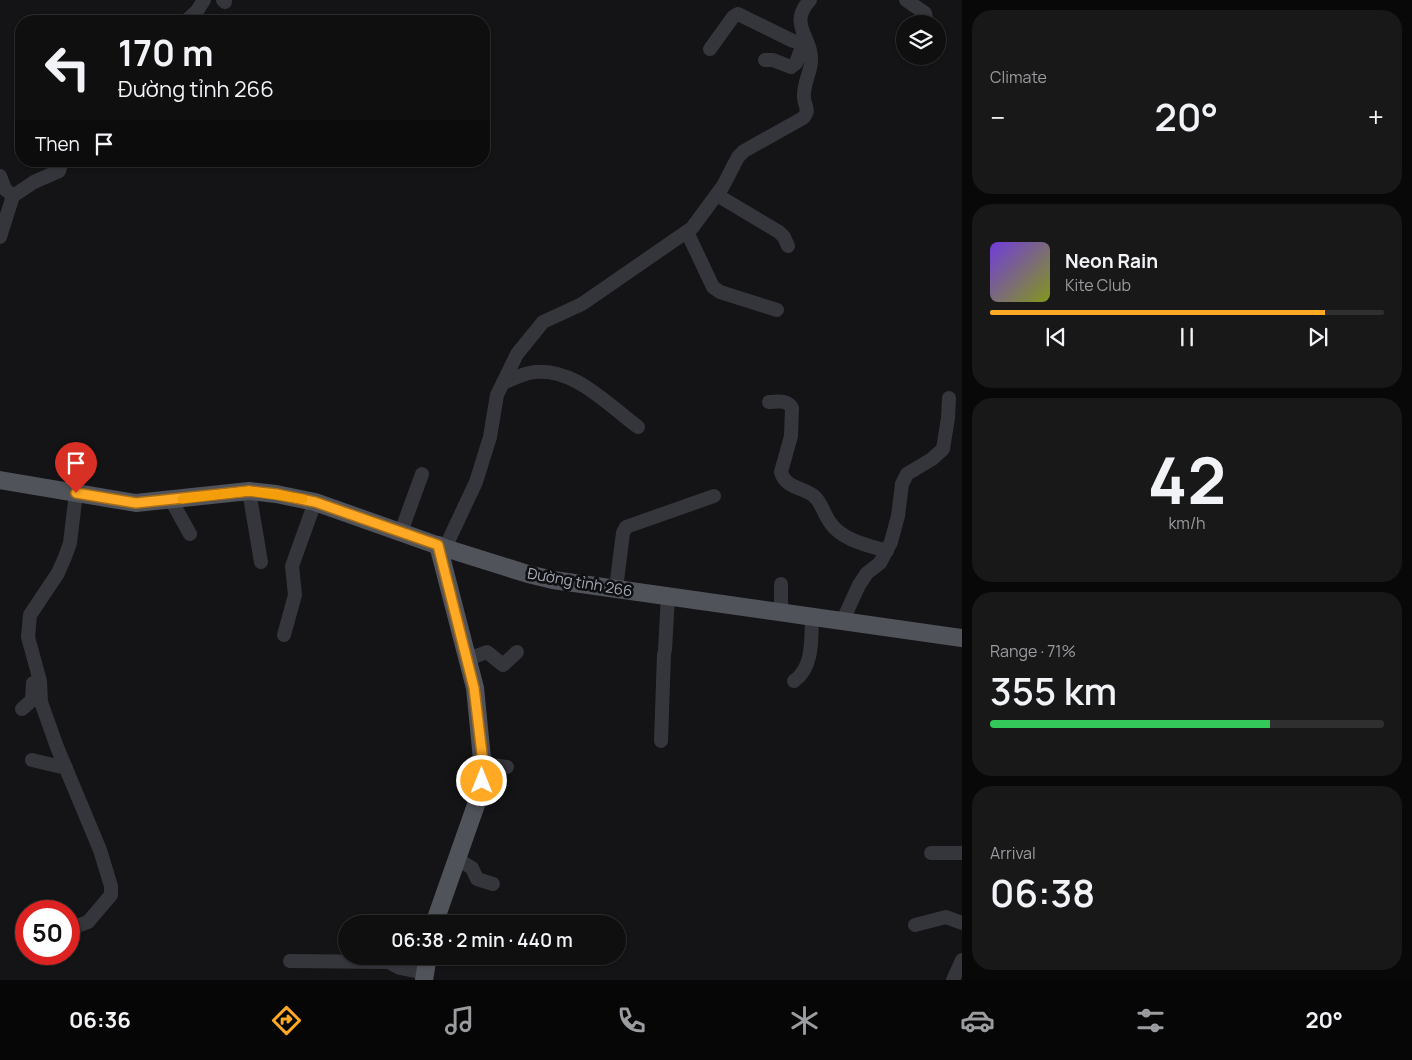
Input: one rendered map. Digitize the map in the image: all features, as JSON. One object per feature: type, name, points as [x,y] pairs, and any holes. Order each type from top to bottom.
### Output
[{"type":"main road","name":"Đường tỉnh 266","points":[[0,480],[136,503],[249,491],[315,502],[400,532],[534,575],[962,638]]},
{"type":"main road","points":[[437,915],[481,791],[483,764],[474,688],[442,546]]},
{"type":"street","points":[[193,15],[204,0]]},
{"type":"street","points":[[442,546],[476,482],[490,438],[495,404],[503,382],[517,354],[543,322],[582,304],[695,226],[717,195],[738,157],[744,151],[803,118],[807,113],[808,109],[803,95],[811,56],[805,44],[799,21],[803,9],[810,0]]},
{"type":"street","points":[[906,0],[925,15]]},
{"type":"street","points":[[710,48],[733,17],[738,14],[784,37],[805,44]]},
{"type":"street","points":[[765,60],[773,60],[791,67],[796,63],[805,44]]},
{"type":"street","points":[[0,237],[13,196],[34,182],[59,171],[60,167]]},
{"type":"street","points":[[0,176],[5,188],[13,196]]},
{"type":"street","points":[[717,195],[779,232],[788,246]]},
{"type":"street","points":[[687,232],[713,287],[720,292],[777,310]]},
{"type":"street","points":[[503,382],[529,373],[543,372],[563,375],[585,387],[638,427]]},
{"type":"street","points":[[843,620],[859,585],[867,573],[880,564],[887,551],[898,516],[902,484],[907,474],[932,459],[943,448],[949,398]]},
{"type":"street","points":[[769,402],[784,402],[792,408],[791,436],[781,472],[782,477],[797,488],[816,497],[836,530],[859,543],[887,551]]},
{"type":"street","points":[[400,532],[422,474]]},
{"type":"street","points":[[249,491],[261,562]]},
{"type":"street","points":[[76,493],[70,543],[66,557],[58,573],[30,615],[28,637],[38,674],[41,702],[100,850],[111,886],[111,895],[88,922],[80,925]]},
{"type":"street","points":[[616,588],[623,533],[626,528],[714,496]]},
{"type":"street","points":[[172,500],[190,534]]},
{"type":"street","points":[[284,635],[295,595],[292,566],[315,502]]},
{"type":"street","points":[[781,584],[781,612]]},
{"type":"street","points":[[661,741],[668,595]]},
{"type":"street","points":[[794,681],[803,675],[808,662],[812,616]]},
{"type":"street","points":[[468,659],[487,652],[503,665],[517,652]]},
{"type":"street","points":[[22,709],[32,700],[33,682],[38,674]]},
{"type":"street","points":[[32,760],[66,768]]},
{"type":"street","points":[[483,764],[507,767]]},
{"type":"street","points":[[930,853],[962,853]]},
{"type":"street","points":[[457,860],[472,868],[477,879],[493,884]]},
{"type":"street","points":[[914,925],[946,917],[962,923]]},
{"type":"street","points":[[953,980],[962,960]]},
{"type":"street","points":[[290,961],[389,962],[400,968],[426,970]]},
{"type":"slow traffic","points":[[182,499],[249,491],[303,499]]},
{"type":"route","points":[[76,493],[136,503],[249,491],[276,494],[315,502],[438,545],[474,688],[482,754],[482,781]]}]
